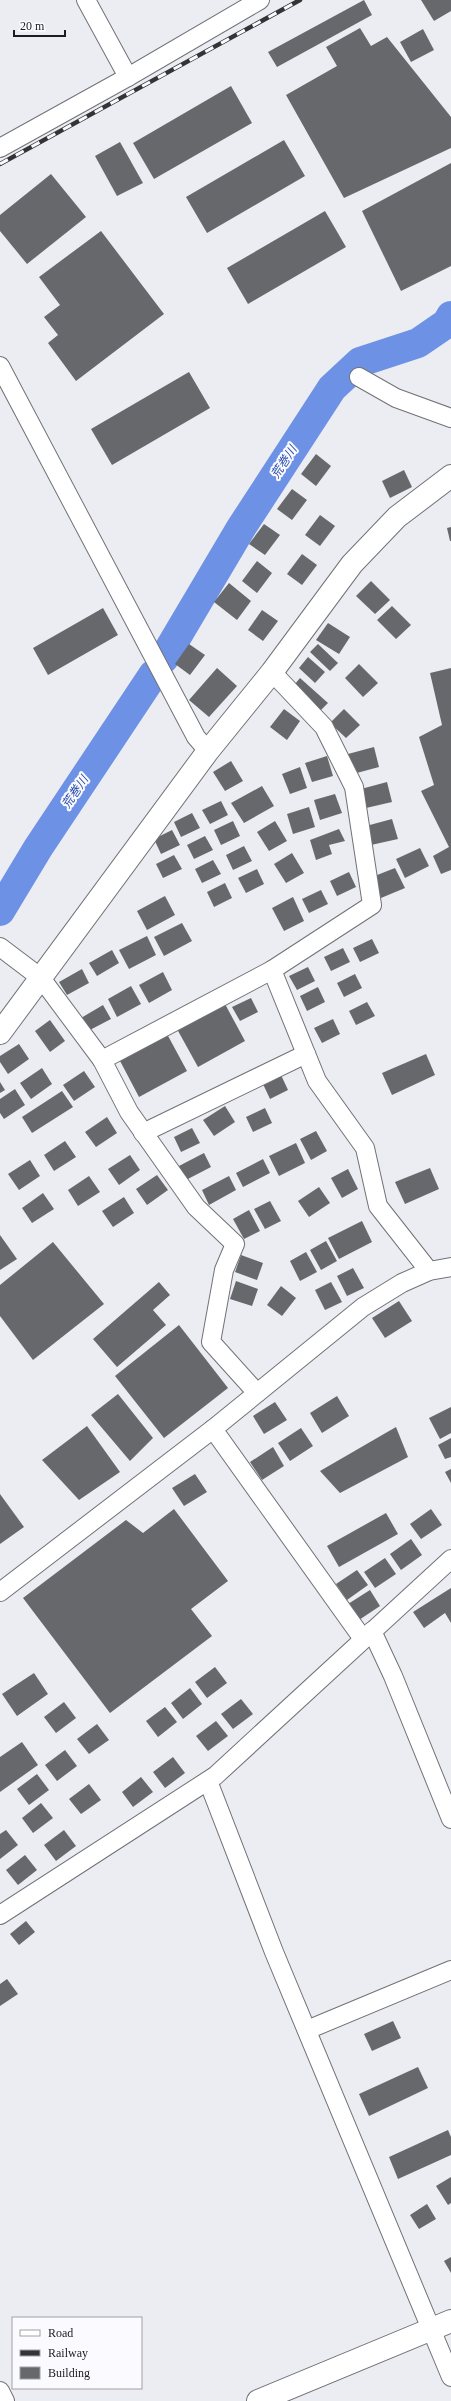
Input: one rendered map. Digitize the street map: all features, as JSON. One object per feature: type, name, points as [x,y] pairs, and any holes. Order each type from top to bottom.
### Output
[{"type":"street","points":[[86,0],[128,77]]},
{"type":"street","points":[[0,148],[128,77],[254,1]]},
{"type":"street","points":[[0,366],[196,737],[208,751]]},
{"type":"street","points":[[359,377],[396,398],[451,418]]},
{"type":"street","points":[[0,1033],[208,751],[272,672],[352,564],[397,517],[451,476]]},
{"type":"street","points":[[102,1060],[272,970],[372,905],[354,786],[324,726],[272,672]]},
{"type":"street","points":[[0,947],[40,978],[102,1060],[129,1112],[196,1207],[235,1244],[224,1270],[211,1342],[257,1393]]},
{"type":"street","points":[[272,970],[317,1081],[365,1148],[378,1206],[429,1271]]},
{"type":"street","points":[[143,1133],[306,1054]]},
{"type":"street","points":[[0,1592],[213,1428],[363,1306],[402,1283],[429,1271],[451,1267]]},
{"type":"street","points":[[213,1428],[368,1635],[393,1676],[451,1819]]},
{"type":"street","points":[[0,1915],[208,1781],[451,1559]]},
{"type":"street","points":[[208,1781],[274,1952],[307,2030],[442,2325],[451,2377]]},
{"type":"street","points":[[307,2030],[451,1970]]},
{"type":"street","points":[[258,2401],[442,2325]]},
{"type":"street","points":[[0,2391],[5,2401]]},
{"type":"building","points":[[364,0],[372,15],[277,67],[268,52]]},
{"type":"building","points":[[421,0],[451,0],[451,11],[434,21]]},
{"type":"building","points":[[360,28],[371,46],[387,37],[451,117],[451,148],[344,198],[286,95],[337,66],[326,47]]},
{"type":"building","points":[[423,29],[434,50],[411,62],[400,42]]},
{"type":"building","points":[[231,86],[252,123],[154,179],[133,143]]},
{"type":"building","points":[[284,140],[305,176],[207,233],[186,197]]},
{"type":"building","points":[[120,142],[143,183],[117,196],[95,156]]},
{"type":"building","points":[[451,163],[451,266],[401,291],[362,211]]},
{"type":"building","points":[[51,174],[86,217],[27,264],[0,231],[0,215]]},
{"type":"building","points":[[325,211],[346,247],[248,304],[227,268]]},
{"type":"building","points":[[101,231],[164,314],[76,381],[48,343],[58,335],[44,317],[60,305],[39,277]]},
{"type":"building","points":[[189,372],[210,408],[112,465],[91,429]]},
{"type":"building","points":[[316,454],[331,466],[316,486],[301,474]]},
{"type":"building","points":[[404,470],[412,487],[390,498],[382,481]]},
{"type":"building","points":[[292,489],[307,500],[292,520],[277,509]]},
{"type":"building","points":[[320,515],[335,526],[320,546],[305,535]]},
{"type":"building","points":[[264,524],[280,535],[265,555],[249,544]]},
{"type":"building","points":[[451,527],[451,541],[450,541],[447,528]]},
{"type":"building","points":[[302,554],[317,565],[302,585],[287,574]]},
{"type":"building","points":[[257,561],[272,573],[257,593],[242,581]]},
{"type":"building","points":[[371,581],[390,600],[375,614],[356,596]]},
{"type":"building","points":[[229,583],[251,601],[237,620],[214,602]]},
{"type":"building","points":[[392,606],[411,625],[396,639],[377,620]]},
{"type":"building","points":[[103,608],[118,635],[48,675],[33,648]]},
{"type":"building","points":[[262,610],[278,621],[263,641],[248,630]]},
{"type":"building","points":[[328,623],[350,637],[339,654],[316,640]]},
{"type":"building","points":[[189,644],[205,655],[190,675],[175,664]]},
{"type":"building","points":[[318,644],[338,663],[330,671],[310,652]]},
{"type":"building","points":[[308,657],[325,672],[315,683],[299,668]]},
{"type":"building","points":[[359,664],[378,683],[363,697],[345,678]]},
{"type":"building","points":[[217,668],[237,686],[209,717],[189,700]]},
{"type":"building","points":[[451,668],[451,870],[441,874],[433,856],[449,847],[421,791],[434,785],[419,737],[442,725],[430,673]]},
{"type":"building","points":[[300,678],[328,703],[317,714],[290,690]]},
{"type":"building","points":[[284,709],[300,721],[287,740],[270,727]]},
{"type":"building","points":[[344,709],[360,725],[346,738],[330,723]]},
{"type":"building","points":[[374,747],[379,767],[353,774],[348,754]]},
{"type":"building","points":[[327,756],[333,776],[312,782],[305,763]]},
{"type":"building","points":[[231,761],[243,781],[225,791],[213,772]]},
{"type":"building","points":[[300,767],[307,788],[290,794],[282,774]]},
{"type":"building","points":[[387,782],[392,802],[366,808],[361,789]]},
{"type":"building","points":[[262,786],[274,806],[244,823],[231,803]]},
{"type":"building","points":[[335,794],[342,813],[320,820],[314,800]]},
{"type":"building","points":[[221,801],[228,815],[210,824],[202,810]]},
{"type":"building","points":[[309,807],[315,827],[293,834],[287,814]]},
{"type":"building","points":[[192,813],[200,828],[181,837],[174,822]]},
{"type":"building","points":[[392,819],[398,839],[371,845],[366,826]]},
{"type":"building","points":[[233,821],[240,836],[221,845],[214,830]]},
{"type":"building","points":[[275,821],[287,841],[269,851],[257,832]]},
{"type":"building","points":[[339,829],[345,841],[329,845],[332,854],[316,860],[310,840]]},
{"type":"building","points":[[172,830],[180,845],[161,854],[154,839]]},
{"type":"building","points":[[205,836],[213,850],[194,859],[187,845]]},
{"type":"building","points":[[244,846],[252,861],[233,870],[226,855]]},
{"type":"building","points":[[420,848],[429,866],[405,878],[396,859]]},
{"type":"building","points":[[292,853],[304,873],[286,883],[274,864]]},
{"type":"building","points":[[174,855],[182,869],[163,878],[156,864]]},
{"type":"building","points":[[213,860],[221,874],[202,883],[195,869]]},
{"type":"building","points":[[395,868],[405,888],[381,898],[372,877]]},
{"type":"building","points":[[257,869],[264,884],[246,893],[238,878]]},
{"type":"building","points":[[349,872],[356,887],[337,896],[330,881]]},
{"type":"building","points":[[225,883],[232,898],[214,907],[207,892]]},
{"type":"building","points":[[321,890],[328,904],[309,913],[302,899]]},
{"type":"building","points":[[165,896],[175,915],[147,930],[137,911]]},
{"type":"building","points":[[293,897],[304,921],[284,931],[272,908]]},
{"type":"building","points":[[182,923],[192,941],[164,956],[154,937]]},
{"type":"building","points":[[147,936],[156,955],[129,969],[119,950]]},
{"type":"building","points":[[372,939],[379,953],[360,962],[353,948]]},
{"type":"building","points":[[343,948],[350,962],[331,971],[324,957]]},
{"type":"building","points":[[112,950],[119,963],[97,976],[89,963]]},
{"type":"building","points":[[308,967],[315,981],[297,990],[289,976]]},
{"type":"building","points":[[82,969],[89,983],[67,995],[59,982]]},
{"type":"building","points":[[163,972],[172,990],[149,1003],[139,985]]},
{"type":"building","points":[[355,974],[362,988],[344,997],[337,983]]},
{"type":"building","points":[[131,986],[141,1004],[117,1017],[108,999]]},
{"type":"building","points":[[318,987],[325,1002],[307,1011],[300,996]]},
{"type":"building","points":[[251,998],[258,1012],[240,1021],[232,1007]]},
{"type":"building","points":[[367,1002],[375,1016],[356,1025],[349,1011]]},
{"type":"building","points":[[225,1004],[245,1041],[198,1067],[177,1029]]},
{"type":"building","points":[[103,1005],[111,1019],[88,1031],[81,1018]]},
{"type":"building","points":[[333,1019],[340,1034],[322,1043],[314,1028]]},
{"type":"building","points":[[50,1020],[65,1041],[50,1052],[35,1031]]},
{"type":"building","points":[[167,1034],[187,1071],[139,1097],[119,1059]]},
{"type":"building","points":[[19,1044],[29,1059],[8,1074],[0,1062],[0,1056]]},
{"type":"building","points":[[426,1054],[435,1075],[392,1095],[382,1073]]},
{"type":"building","points":[[42,1068],[52,1084],[31,1099],[20,1083]]},
{"type":"building","points":[[84,1071],[95,1087],[74,1101],[63,1085]]},
{"type":"building","points":[[281,1075],[288,1090],[270,1099],[263,1084]]},
{"type":"building","points":[[0,1082],[5,1090],[0,1093]]},
{"type":"building","points":[[15,1089],[25,1105],[4,1119],[0,1113],[0,1099]]},
{"type":"building","points":[[62,1091],[73,1107],[32,1133],[22,1117]]},
{"type":"building","points":[[225,1106],[235,1122],[214,1136],[203,1120]]},
{"type":"building","points":[[265,1108],[272,1123],[253,1132],[246,1117]]},
{"type":"building","points":[[107,1117],[117,1133],[96,1147],[85,1132]]},
{"type":"building","points":[[192,1128],[200,1143],[181,1152],[174,1137]]},
{"type":"building","points":[[316,1131],[327,1151],[311,1160],[300,1139]]},
{"type":"building","points":[[65,1141],[76,1157],[54,1171],[44,1155]]},
{"type":"building","points":[[296,1143],[305,1163],[279,1176],[269,1156]]},
{"type":"building","points":[[204,1153],[211,1167],[184,1181],[177,1167]]},
{"type":"building","points":[[130,1155],[140,1170],[119,1185],[108,1169]]},
{"type":"building","points":[[263,1159],[270,1173],[243,1187],[236,1173]]},
{"type":"building","points":[[30,1160],[40,1176],[19,1190],[8,1174]]},
{"type":"building","points":[[430,1168],[439,1189],[405,1204],[395,1182]]},
{"type":"building","points":[[348,1169],[358,1189],[342,1198],[331,1178]]},
{"type":"building","points":[[157,1175],[168,1190],[147,1205],[136,1189]]},
{"type":"building","points":[[89,1176],[100,1192],[78,1206],[68,1190]]},
{"type":"building","points":[[229,1176],[236,1190],[209,1205],[202,1190]]},
{"type":"building","points":[[319,1187],[330,1203],[309,1217],[298,1201]]},
{"type":"building","points":[[43,1193],[54,1209],[32,1223],[22,1208]]},
{"type":"building","points":[[124,1197],[134,1213],[113,1227],[102,1211]]},
{"type":"building","points":[[270,1201],[281,1221],[265,1229],[254,1209]]},
{"type":"building","points":[[249,1210],[260,1231],[244,1239],[233,1219]]},
{"type":"building","points":[[362,1221],[372,1242],[339,1259],[328,1238]]},
{"type":"building","points":[[0,1235],[17,1259],[0,1270]]},
{"type":"building","points":[[326,1241],[337,1261],[321,1270],[310,1250]]},
{"type":"building","points":[[53,1242],[104,1304],[33,1360],[0,1316],[0,1285]]},
{"type":"building","points":[[306,1252],[317,1272],[300,1281],[290,1261]]},
{"type":"building","points":[[241,1255],[263,1263],[257,1280],[235,1272]]},
{"type":"building","points":[[353,1268],[364,1288],[347,1296],[337,1276]]},
{"type":"building","points":[[236,1281],[258,1289],[252,1306],[230,1299]]},
{"type":"building","points":[[159,1282],[170,1295],[153,1310],[166,1325],[117,1367],[93,1339]]},
{"type":"building","points":[[331,1282],[342,1302],[325,1310],[315,1290]]},
{"type":"building","points":[[281,1286],[296,1298],[282,1316],[267,1305]]},
{"type":"building","points":[[399,1301],[412,1321],[385,1338],[372,1318]]},
{"type":"building","points":[[179,1325],[228,1388],[164,1438],[115,1376]]},
{"type":"building","points":[[118,1394],[153,1438],[130,1461],[91,1415]]},
{"type":"building","points":[[337,1396],[349,1416],[322,1433],[310,1413]]},
{"type":"building","points":[[275,1402],[287,1420],[264,1434],[253,1416]]},
{"type":"building","points":[[451,1407],[451,1433],[440,1439],[429,1418]]},
{"type":"building","points":[[87,1426],[120,1472],[79,1500],[42,1460]]},
{"type":"building","points":[[396,1427],[408,1457],[340,1493],[320,1471]]},
{"type":"building","points":[[301,1428],[313,1446],[290,1461],[278,1443]]},
{"type":"building","points":[[451,1438],[451,1457],[445,1459],[438,1445]]},
{"type":"building","points":[[273,1447],[284,1466],[262,1480],[250,1462]]},
{"type":"building","points":[[451,1469],[451,1483],[445,1472]]},
{"type":"building","points":[[195,1474],[207,1492],[184,1506],[172,1488]]},
{"type":"building","points":[[0,1494],[24,1527],[0,1544]]},
{"type":"building","points":[[174,1509],[228,1581],[191,1609],[212,1636],[110,1713],[23,1598],[126,1520],[143,1533]]},
{"type":"building","points":[[431,1509],[442,1525],[421,1539],[410,1524]]},
{"type":"building","points":[[386,1513],[398,1534],[339,1567],[327,1546]]},
{"type":"building","points":[[411,1539],[422,1555],[401,1570],[390,1554]]},
{"type":"building","points":[[385,1558],[396,1574],[375,1588],[364,1572]]},
{"type":"building","points":[[357,1570],[368,1585],[347,1600],[336,1584]]},
{"type":"building","points":[[451,1588],[451,1623],[445,1613],[424,1628],[413,1612]]},
{"type":"building","points":[[370,1590],[380,1606],[359,1620],[348,1604]]},
{"type":"building","points":[[215,1667],[227,1683],[207,1698],[195,1682]]},
{"type":"building","points":[[34,1673],[48,1694],[17,1716],[2,1694]]},
{"type":"building","points":[[190,1688],[202,1704],[183,1719],[171,1703]]},
{"type":"building","points":[[241,1699],[253,1714],[233,1729],[221,1714]]},
{"type":"building","points":[[64,1702],[76,1718],[56,1733],[44,1717]]},
{"type":"building","points":[[165,1707],[177,1722],[158,1737],[146,1721]]},
{"type":"building","points":[[216,1721],[228,1736],[208,1751],[196,1736]]},
{"type":"building","points":[[97,1724],[109,1740],[89,1754],[77,1739]]},
{"type":"building","points":[[22,1742],[38,1765],[0,1792],[0,1757]]},
{"type":"building","points":[[65,1750],[77,1766],[57,1781],[45,1765]]},
{"type":"building","points":[[173,1757],[185,1773],[165,1788],[153,1772]]},
{"type":"building","points":[[37,1774],[49,1790],[29,1805],[17,1789]]},
{"type":"building","points":[[141,1777],[153,1792],[133,1807],[122,1792]]},
{"type":"building","points":[[89,1784],[101,1800],[81,1814],[69,1799]]},
{"type":"building","points":[[41,1803],[53,1818],[33,1833],[22,1818]]},
{"type":"building","points":[[6,1830],[18,1845],[0,1859],[0,1834]]},
{"type":"building","points":[[64,1830],[76,1846],[56,1861],[44,1845]]},
{"type":"building","points":[[25,1855],[37,1870],[18,1885],[6,1870]]},
{"type":"building","points":[[26,1921],[35,1932],[19,1945],[10,1934]]},
{"type":"building","points":[[7,1979],[18,1994],[0,2006],[0,1984]]},
{"type":"building","points":[[393,2021],[401,2038],[372,2051],[364,2034]]},
{"type":"building","points":[[418,2067],[428,2088],[369,2116],[359,2094]]},
{"type":"building","points":[[448,2130],[451,2137],[451,2155],[398,2179],[389,2157]]},
{"type":"building","points":[[451,2177],[451,2203],[448,2205],[436,2186]]},
{"type":"building","points":[[427,2204],[436,2219],[419,2229],[410,2215]]},
{"type":"building","points":[[451,2257],[451,2273],[444,2261]]},
{"type":"waterway","name":"荒巻川","points":[[164,658],[241,528],[332,388],[360,362],[418,343],[447,323],[451,316]]},
{"type":"waterway","name":"荒巻川","points":[[0,911],[38,848],[153,675]]},
{"type":"railway","points":[[0,164],[300,0]]}]
